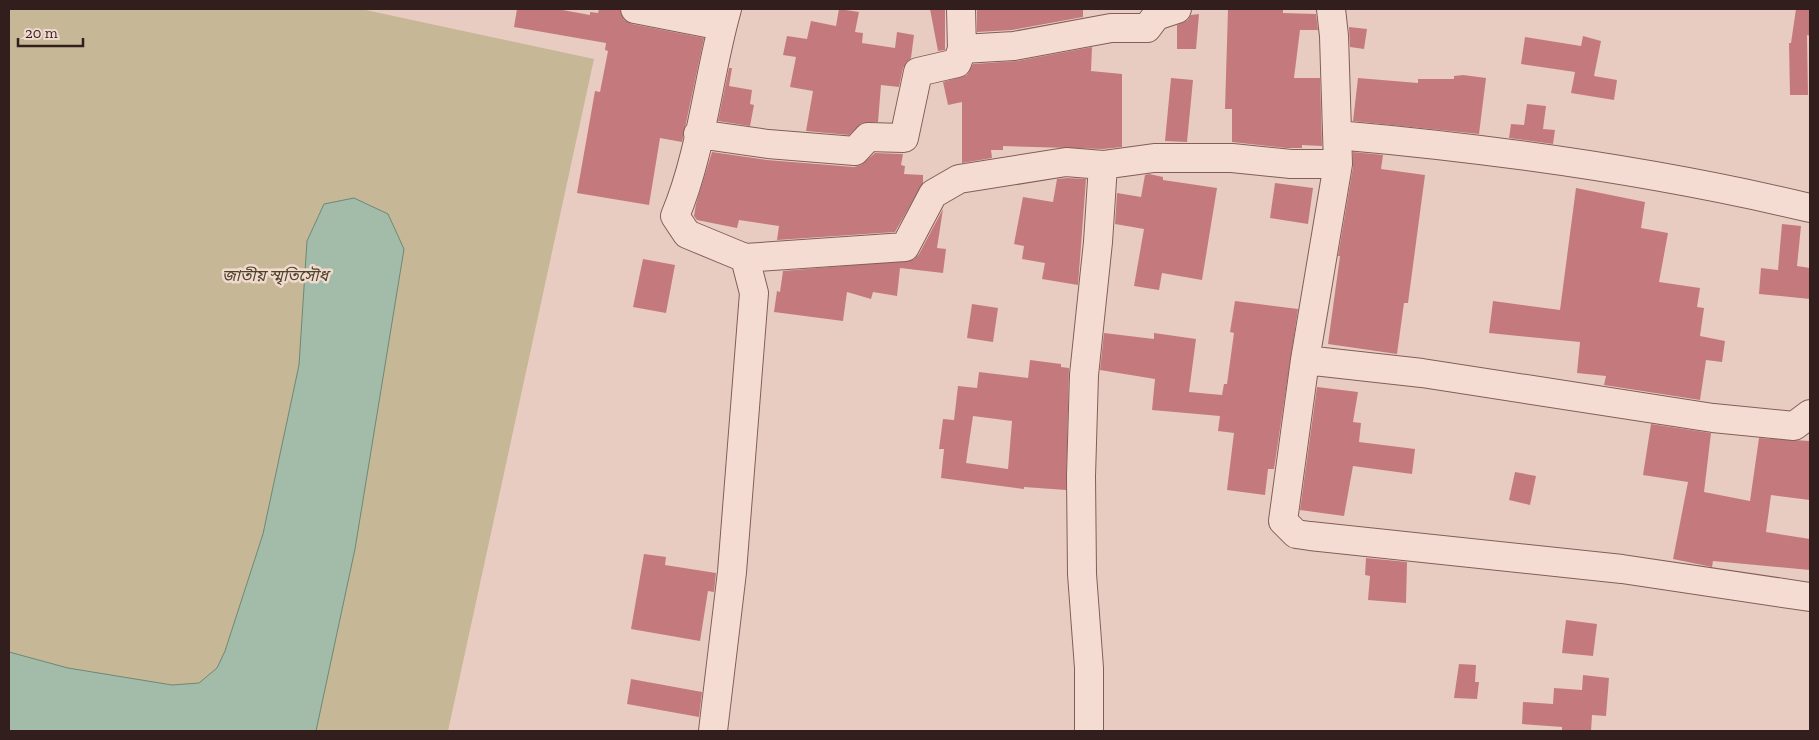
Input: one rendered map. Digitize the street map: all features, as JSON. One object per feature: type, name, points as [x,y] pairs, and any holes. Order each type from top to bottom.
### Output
[{"type":"street","points":[[635,9],[725,17],[686,191],[675,216],[687,234],[745,258],[905,247],[933,194],[959,178],[1066,162],[1103,164],[1154,158],[1232,158],[1291,164],[1338,164]]},
{"type":"street","points":[[698,134],[768,144],[855,151],[868,137],[904,138],[918,72],[957,63],[962,50],[962,9]]},
{"type":"street","points":[[962,50],[1014,46],[1111,28],[1148,28],[1156,16],[1178,9]]},
{"type":"street","points":[[1331,9],[1338,164],[1305,360],[1283,520],[1296,534],[1622,569],[1810,597]]},
{"type":"street","points":[[1337,136],[1434,144],[1572,162],[1750,194],[1810,208]]},
{"type":"street","points":[[1089,731],[1089,668],[1082,574],[1080,476],[1084,375],[1098,242],[1103,164]]},
{"type":"street","points":[[713,731],[732,572],[747,397],[754,293],[745,258]]},
{"type":"street","points":[[1305,360],[1422,373],[1713,418],[1794,426],[1810,414]]},
{"type":"green space","name":"জাতীয় স্মৃতিসৌধ","points":[[9,9],[361,9],[594,59],[448,731],[9,731]]},
{"type":"shaded area","points":[[354,198],[388,214],[404,249],[355,549],[316,731],[9,731],[9,652],[68,668],[172,685],[199,683],[217,668],[225,651],[263,534],[299,365],[307,241],[324,204]]},
{"type":"building","points":[[517,9],[557,9],[590,15],[590,12],[598,13],[599,9],[620,9],[624,20],[632,24],[704,38],[682,142],[660,138],[649,205],[577,193],[595,91],[600,92],[608,51],[605,50],[606,43],[514,27]]},
{"type":"building","points":[[839,9],[859,12],[855,32],[863,33],[862,43],[895,48],[897,32],[914,35],[911,58],[903,68],[899,87],[881,85],[878,122],[862,123],[849,135],[806,131],[813,91],[790,87],[796,57],[783,55],[787,36],[807,39],[811,21],[836,26]]},
{"type":"building","points":[[930,9],[945,9],[945,50],[938,51]]},
{"type":"building","points":[[977,9],[1083,9],[1083,17],[1012,30],[977,32]]},
{"type":"building","points":[[1228,9],[1283,9],[1283,13],[1316,14],[1318,30],[1300,30],[1294,78],[1320,78],[1322,146],[1302,145],[1302,148],[1286,148],[1232,142],[1232,109],[1225,109]]},
{"type":"building","points":[[1796,9],[1810,9],[1810,36],[1807,35],[1808,95],[1790,95],[1789,43],[1791,43]]},
{"type":"building","points":[[1199,14],[1196,49],[1177,49],[1177,25],[1188,20],[1191,15]]},
{"type":"building","points":[[1349,27],[1367,29],[1364,49],[1350,47]]},
{"type":"building","points":[[1583,36],[1601,41],[1594,76],[1617,80],[1614,100],[1571,93],[1575,72],[1521,64],[1525,37],[1581,46]]},
{"type":"building","points":[[1092,47],[1091,71],[1122,74],[1122,147],[1103,149],[1003,146],[1003,150],[991,150],[992,158],[962,163],[962,102],[948,105],[943,82],[967,75],[973,64],[1017,61]]},
{"type":"building","points":[[729,68],[732,68],[729,86],[752,90],[750,104],[754,105],[750,126],[718,121]]},
{"type":"building","points":[[1463,75],[1486,78],[1479,134],[1353,121],[1358,78],[1418,83],[1418,79],[1454,79],[1454,76]]},
{"type":"building","points":[[1171,78],[1193,80],[1187,142],[1165,141]]},
{"type":"building","points":[[1527,104],[1546,106],[1543,129],[1555,130],[1553,144],[1509,138],[1511,124],[1524,125]]},
{"type":"building","points":[[712,152],[767,160],[854,167],[861,165],[875,153],[903,154],[901,165],[905,166],[904,174],[923,175],[923,183],[895,232],[777,240],[779,226],[739,220],[737,228],[697,220],[694,216]]},
{"type":"building","points":[[1353,152],[1383,155],[1381,169],[1425,175],[1408,303],[1404,303],[1397,354],[1328,344],[1340,256],[1338,256],[1353,167]]},
{"type":"building","points":[[1145,175],[1163,177],[1163,180],[1217,188],[1202,280],[1162,273],[1159,290],[1134,286],[1144,229],[1115,224],[1117,193],[1141,197]]},
{"type":"building","points":[[1057,179],[1086,179],[1078,285],[1042,279],[1045,263],[1022,259],[1024,246],[1014,244],[1023,197],[1053,202]]},
{"type":"building","points":[[1275,183],[1313,188],[1308,224],[1270,218]]},
{"type":"building","points":[[1576,188],[1645,202],[1641,228],[1668,233],[1659,282],[1700,288],[1697,307],[1704,308],[1700,336],[1725,341],[1722,362],[1706,360],[1700,400],[1604,385],[1606,376],[1577,373],[1580,342],[1489,333],[1493,301],[1560,310]]},
{"type":"building","points":[[943,209],[937,248],[946,249],[943,273],[900,268],[897,296],[873,292],[871,299],[847,292],[843,321],[774,312],[777,291],[780,292],[783,271],[913,260],[919,254]]},
{"type":"building","points":[[1782,224],[1801,226],[1797,266],[1810,268],[1810,299],[1759,294],[1761,268],[1778,270]]},
{"type":"building","points":[[643,259],[675,265],[666,313],[633,307]]},
{"type":"building","points":[[1235,301],[1298,309],[1274,469],[1268,469],[1265,495],[1227,490],[1234,433],[1218,431],[1220,416],[1152,410],[1155,379],[1100,370],[1104,333],[1154,339],[1154,333],[1196,339],[1189,392],[1222,395],[1224,384],[1227,384],[1234,333],[1230,332]]},
{"type":"building","points":[[972,304],[998,308],[993,342],[967,338]]},
{"type":"building","points":[[1030,360],[1061,364],[1061,367],[1069,368],[1066,490],[1024,487],[1024,489],[941,478],[944,449],[939,449],[943,419],[954,420],[958,386],[977,388],[979,372],[1028,378]],"holes":[[[973,416],[1012,421],[1008,469],[966,463]]]},
{"type":"building","points":[[1317,387],[1358,392],[1353,422],[1361,423],[1359,442],[1415,449],[1412,474],[1353,466],[1344,516],[1300,510]]},
{"type":"building","points":[[1651,424],[1711,433],[1704,492],[1750,501],[1759,438],[1810,441],[1810,500],[1771,495],[1766,532],[1810,539],[1810,570],[1713,561],[1712,567],[1673,559],[1688,482],[1643,475]]},
{"type":"building","points":[[1515,472],[1536,476],[1530,505],[1509,500]]},
{"type":"building","points":[[644,554],[666,557],[665,565],[716,573],[714,592],[708,591],[700,641],[631,629]]},
{"type":"building","points":[[1366,558],[1407,562],[1406,603],[1368,600],[1370,576],[1365,575]]},
{"type":"building","points":[[1566,620],[1597,624],[1593,656],[1562,653]]},
{"type":"building","points":[[1459,664],[1476,665],[1475,682],[1479,682],[1477,699],[1454,698]]},
{"type":"building","points":[[1583,675],[1609,678],[1606,716],[1592,715],[1591,731],[1562,731],[1562,727],[1522,724],[1523,702],[1553,704],[1554,688],[1582,690]]},
{"type":"building","points":[[631,679],[702,692],[699,717],[627,704]]}]
